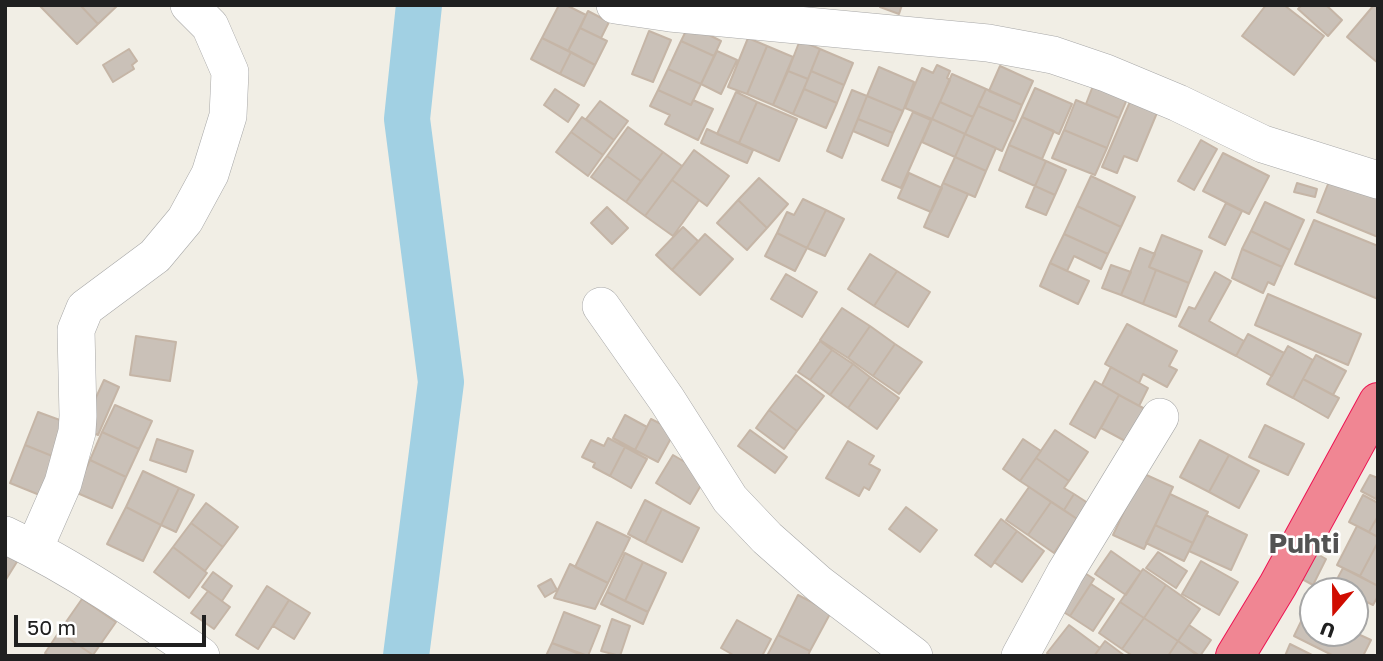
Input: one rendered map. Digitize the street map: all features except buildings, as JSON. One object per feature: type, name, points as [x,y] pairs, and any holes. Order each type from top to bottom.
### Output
[{"type":"highway","points":[[1236,656],[1378,402]]},
{"type":"street","points":[[189,5],[210,26],[230,72],[228,116],[210,174],[185,220],[155,256],[85,308],[76,330],[77,432],[63,482],[20,542],[142,615],[201,656]]},
{"type":"street","points":[[615,5],[684,15],[988,43],[1053,55],[1106,73],[1178,103],[1264,144],[1378,180]]},
{"type":"street","points":[[601,306],[667,400],[730,499],[767,538],[819,584],[914,656]]},
{"type":"street","points":[[1020,656],[1065,573],[1160,417]]},
{"type":"waterway","points":[[406,656],[441,382],[407,119],[419,5]]},
{"type":"district","name":"Puhti","points":[[1304,544]]}]
